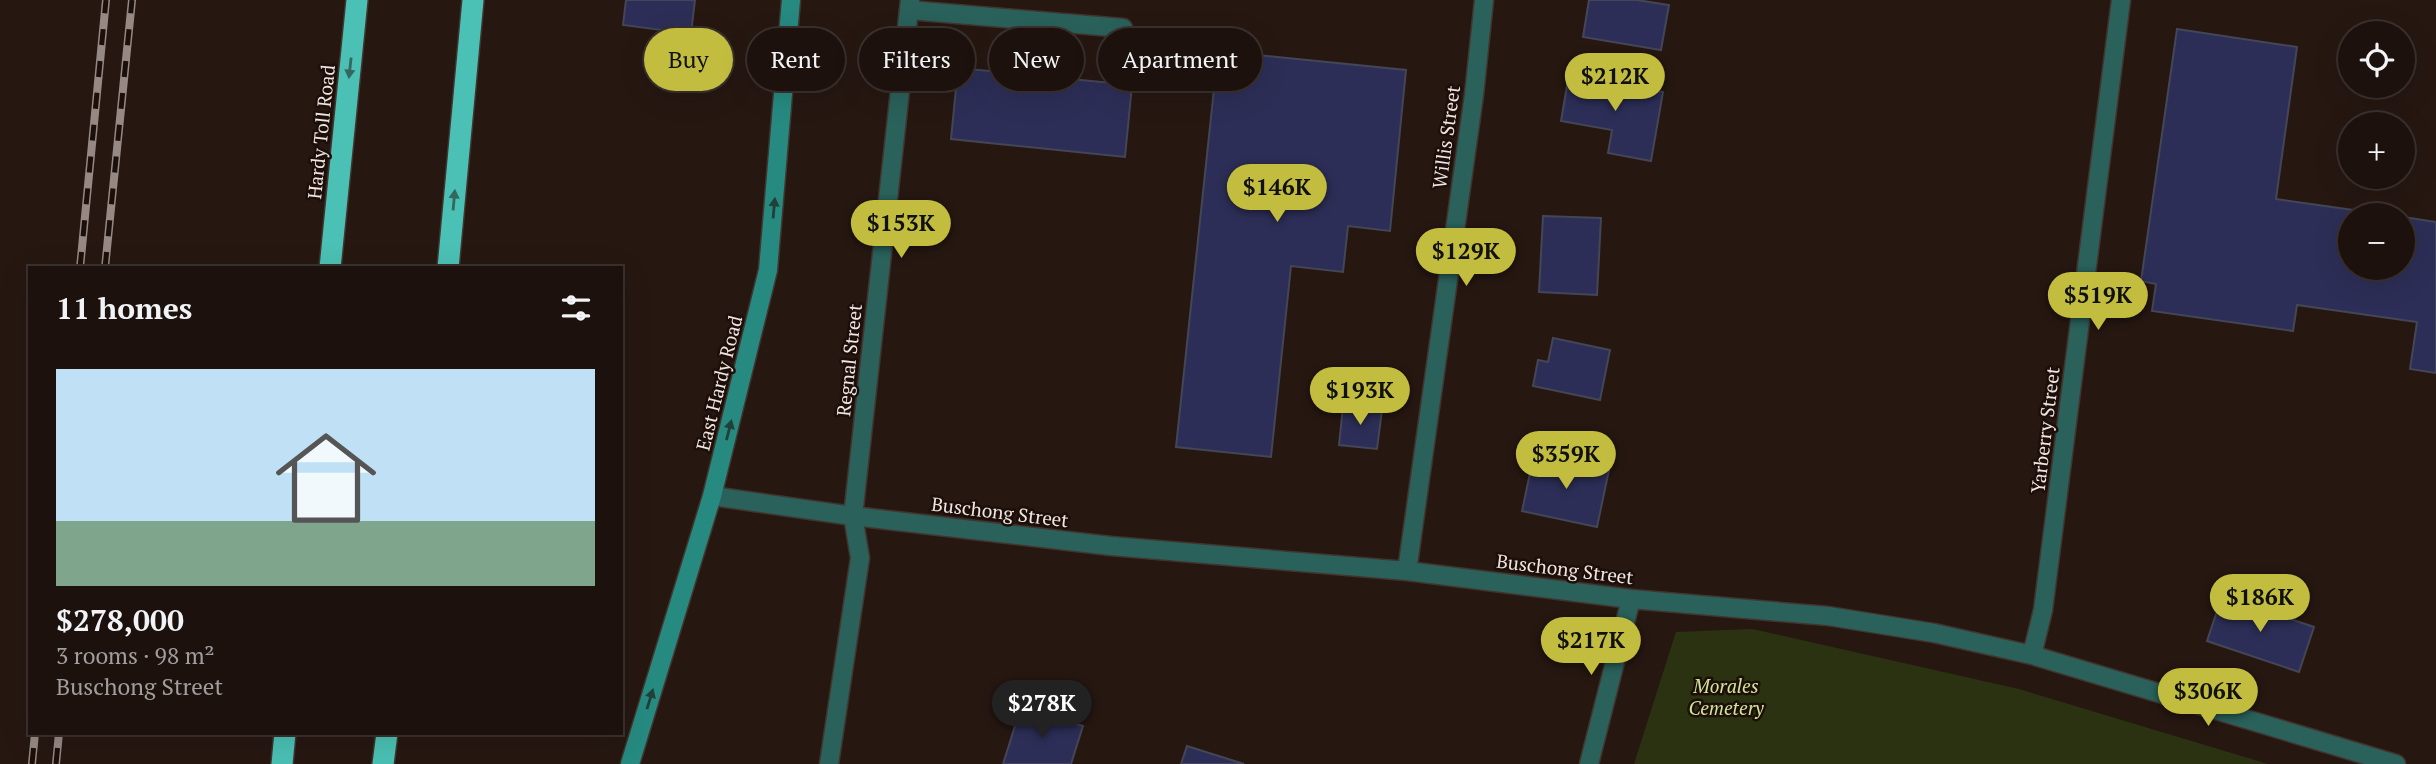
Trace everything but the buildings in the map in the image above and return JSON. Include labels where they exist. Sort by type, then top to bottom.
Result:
[{"type":"highway","name":"Hardy Toll Road","points":[[330,266],[357,0]]},
{"type":"highway","points":[[448,266],[473,0]]},
{"type":"highway","points":[[282,764],[285,735]]},
{"type":"highway","points":[[383,764],[387,735]]},
{"type":"main road","name":"East Hardy Road","points":[[630,764],[712,496],[768,270],[791,0]]},
{"type":"street","name":"Willis Street","points":[[1407,570],[1474,95],[1484,0]]},
{"type":"street","name":"Yarberry Street","points":[[2032,655],[2043,610],[2121,0]]},
{"type":"street","points":[[910,5],[1123,28]]},
{"type":"street","name":"Regnal Street","points":[[829,764],[860,558],[853,516],[910,5]]},
{"type":"street","name":"Buschong Street","points":[[712,496],[853,516],[1111,546],[1407,570],[1631,599],[1828,616],[1934,633],[2032,655],[2396,764]]},
{"type":"street","points":[[1589,764],[1631,599]]},
{"type":"green space","name":"Morales Cemetery","points":[[1752,629],[2019,689],[2268,764],[1634,764],[1676,632]]},
{"type":"railway","points":[[80,266],[106,0]]},
{"type":"railway","points":[[105,266],[132,0]]},
{"type":"railway","points":[[32,764],[35,735]]},
{"type":"railway","points":[[56,764],[59,735]]}]
